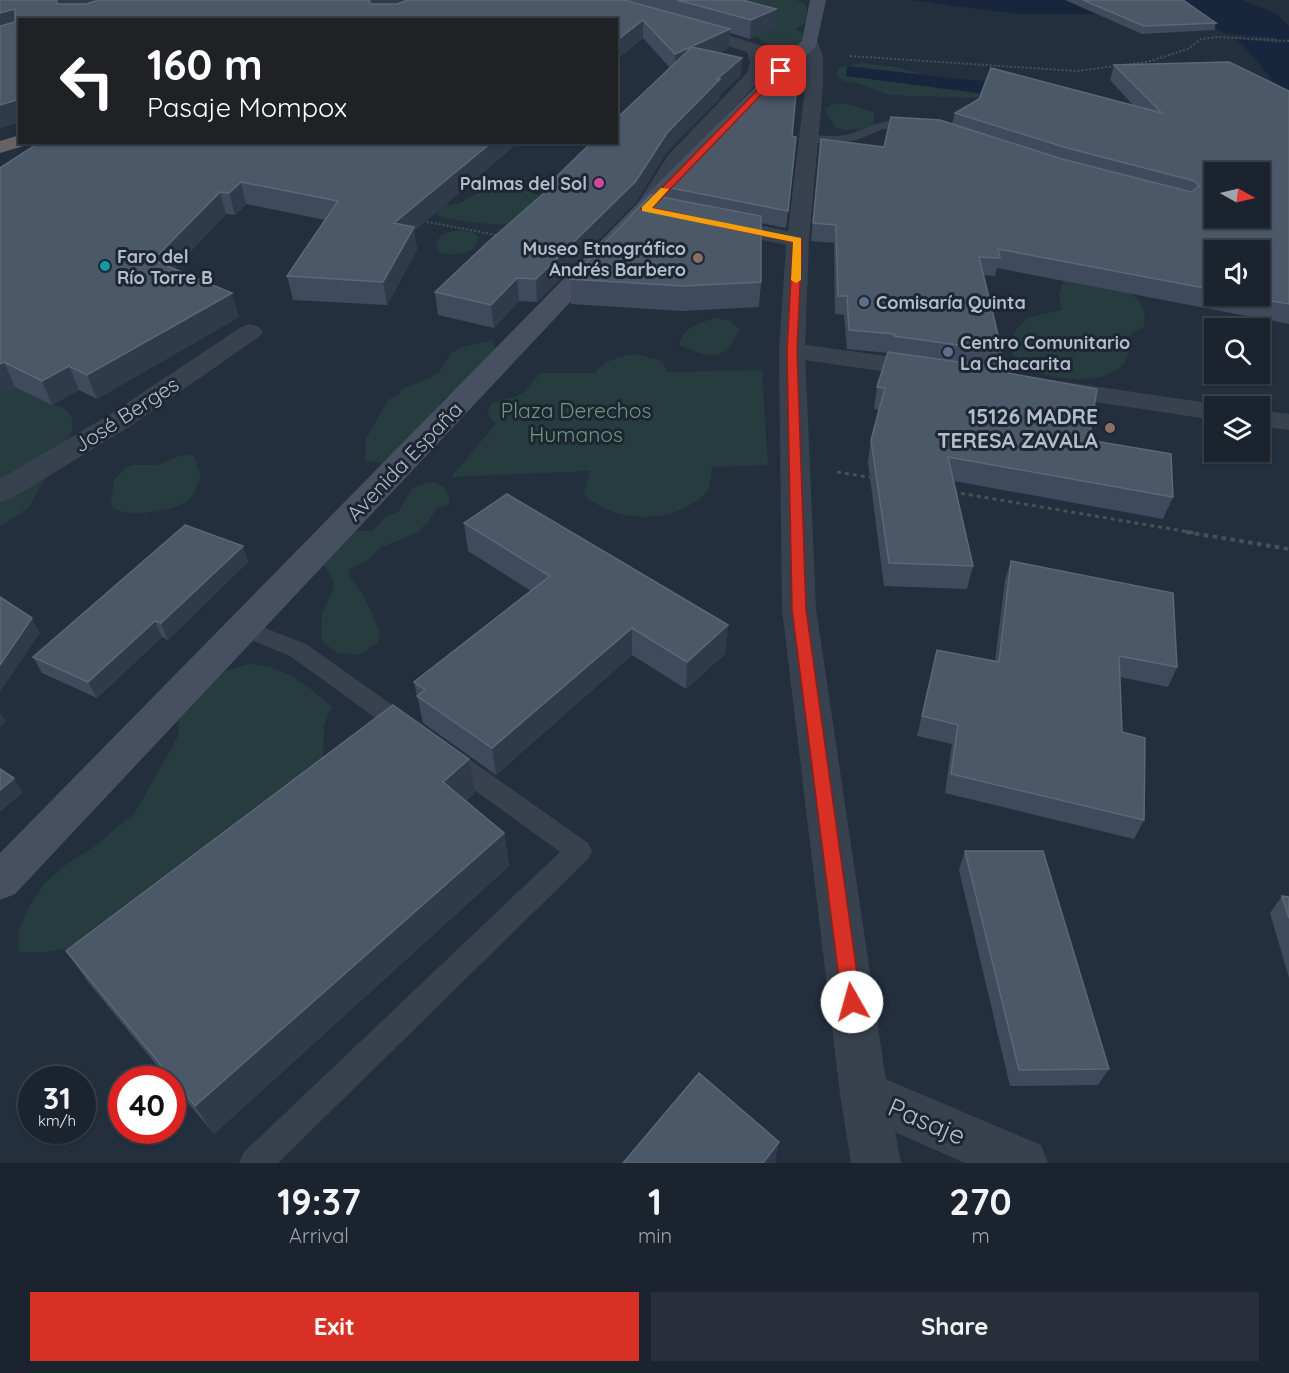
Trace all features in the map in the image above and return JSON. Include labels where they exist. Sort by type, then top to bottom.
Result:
[{"type":"highway","points":[[0,147],[18,142]]},
{"type":"main road","points":[[813,60],[818,2]]},
{"type":"main road","name":"Avenida España","points":[[0,882],[645,209],[813,60]]},
{"type":"street","points":[[675,25],[742,44],[754,50],[759,57],[760,64],[755,75],[675,159],[645,209],[798,240]]},
{"type":"street","points":[[813,60],[798,240],[792,351],[799,609],[864,1094],[876,1163]]},
{"type":"street","name":"José Berges","points":[[0,492],[119,422],[249,332]]},
{"type":"street","points":[[792,351],[953,374]]},
{"type":"street","points":[[1022,384],[1204,410]]},
{"type":"street","points":[[1270,419],[1289,422]]},
{"type":"street","name":"Pasaje","points":[[864,1094],[1023,1163]]},
{"type":"lane","points":[[808,140],[831,141],[848,138],[888,125],[928,128]]},
{"type":"lane","points":[[244,628],[298,650],[579,851],[255,1163]]},
{"type":"path","points":[[813,60],[1077,71],[1148,62],[1188,49],[1201,39],[1218,37],[1289,41]]},
{"type":"path","points":[[419,220],[507,237]]},
{"type":"path","points":[[795,465],[878,479]]},
{"type":"path","points":[[948,491],[1289,549]]},
{"type":"green space","points":[[674,0],[796,0],[806,5],[805,23],[796,29],[806,36],[800,47],[779,48]]},
{"type":"green space","points":[[862,63],[895,67],[982,91],[977,98],[890,95],[844,81],[836,75],[838,68]]},
{"type":"green space","points":[[799,66],[810,70],[805,92],[784,92],[778,88],[780,73]]},
{"type":"green space","points":[[835,104],[847,104],[874,112],[874,129],[845,130],[835,127],[824,109]]},
{"type":"green space","points":[[510,186],[539,195],[544,200],[625,208],[624,215],[617,220],[527,225],[460,221],[438,216],[436,210],[445,205],[458,204],[484,190]]},
{"type":"green space","points":[[461,230],[474,233],[479,237],[473,249],[455,254],[437,251],[440,237],[446,233]]},
{"type":"green space","points":[[1064,280],[1119,288],[1140,302],[1144,313],[1143,328],[1133,332],[1127,339],[1127,357],[1117,370],[1100,377],[1078,379],[1056,377],[1035,371],[1019,363],[1011,351],[1014,335],[1025,321],[1031,317],[1062,310],[1059,294]]},
{"type":"green space","points":[[716,318],[731,321],[739,330],[727,349],[715,355],[707,355],[679,345],[688,330]]},
{"type":"green space","points":[[492,340],[501,362],[442,400],[422,441],[399,460],[381,463],[365,460],[366,439],[388,400],[400,393],[402,389],[430,378],[440,371],[451,353],[463,347]]},
{"type":"green space","name":"Plaza Derechos Humanos","points":[[634,354],[663,361],[667,372],[762,370],[768,465],[712,467],[709,488],[703,496],[678,511],[650,517],[621,514],[608,510],[584,495],[590,471],[451,477],[496,424],[487,413],[492,403],[515,397],[524,392],[540,373],[595,373],[612,360]]},
{"type":"green space","points":[[0,368],[52,404],[65,409],[72,418],[72,431],[28,508],[0,527]]},
{"type":"green space","points":[[186,455],[194,456],[201,477],[191,498],[175,507],[153,512],[130,513],[113,508],[111,503],[114,480],[125,469],[132,465],[159,465]]},
{"type":"green space","points":[[429,482],[445,488],[449,505],[436,509],[429,521],[416,533],[380,548],[368,560],[350,569],[349,576],[364,596],[380,635],[377,643],[359,655],[338,653],[324,643],[321,636],[322,614],[334,587],[333,580],[322,563],[354,531],[373,531],[383,519],[399,511],[412,488]]},
{"type":"green space","points":[[248,664],[261,665],[284,672],[332,707],[324,725],[323,764],[74,947],[46,952],[19,952],[19,929],[30,905],[45,883],[135,813],[178,736],[179,718],[204,684],[225,671]]},
{"type":"water","points":[[909,0],[1242,0],[1275,13],[1289,26],[1289,38],[1224,34],[1212,25],[1203,23],[1090,14],[1018,14]]},
{"type":"water","points":[[1236,39],[1289,44],[1289,112],[1267,73]]},
{"type":"water","points":[[847,66],[958,79],[1020,83],[1008,97],[846,76]]},
{"type":"building","points":[[0,0],[57,0],[58,4],[86,4],[99,0],[370,0],[371,4],[397,4],[408,0],[624,0],[730,29],[675,54],[643,20],[618,39],[618,18],[18,18],[18,100],[0,105],[0,26],[15,22],[15,9],[0,13]]},
{"type":"building","points":[[677,0],[743,0],[776,9],[751,20]]},
{"type":"building","points":[[1083,0],[1183,0],[1216,23],[1144,26]]},
{"type":"building","points":[[692,47],[742,58],[717,79],[720,79],[667,133],[636,181],[536,279],[517,278],[491,305],[435,292],[559,180],[554,179],[590,144],[618,144],[618,117]]},
{"type":"building","points":[[1229,62],[1289,91],[1289,304],[1270,301],[1270,240],[1204,240],[1204,288],[998,249],[1000,258],[979,257],[1002,351],[894,336],[894,334],[849,330],[847,296],[838,296],[836,225],[813,223],[821,139],[884,147],[891,117],[940,120],[1062,159],[1191,192],[1199,186],[1195,181],[1067,148],[955,113],[979,99],[991,68],[1162,113],[1114,65]]},
{"type":"building","points":[[769,84],[797,84],[792,136],[796,137],[788,211],[666,187]]},
{"type":"building","points":[[37,144],[490,144],[394,223],[414,227],[383,282],[287,276],[338,201],[241,182],[229,193],[220,192],[153,260],[232,293],[87,375],[69,366],[42,381],[4,362],[0,364],[0,168]]},
{"type":"building","points":[[651,195],[761,216],[761,282],[683,286],[570,279]]},
{"type":"building","points":[[888,352],[1007,369],[1008,373],[1097,389],[1089,440],[1171,454],[1173,497],[948,457],[973,566],[889,563],[871,440],[885,388],[877,387]]},
{"type":"building","points":[[507,494],[728,625],[687,662],[632,628],[492,748],[417,696],[425,690],[414,682],[550,576],[464,523]]},
{"type":"building","points":[[185,525],[243,546],[161,623],[155,621],[88,682],[33,657]]},
{"type":"building","points":[[1011,561],[1173,593],[1177,667],[1119,656],[1122,732],[1145,738],[1144,820],[951,774],[958,725],[922,716],[937,650],[999,662]]},
{"type":"building","points":[[0,597],[32,618],[0,665]]},
{"type":"building","points":[[393,705],[469,759],[443,782],[504,833],[195,1106],[186,1095],[186,1066],[162,1066],[66,951]]},
{"type":"building","points":[[0,769],[14,778],[0,790]]},
{"type":"building","points":[[965,851],[1043,851],[1109,1069],[1019,1070]]},
{"type":"building","points":[[1282,896],[1289,897],[1289,918]]},
{"type":"building","points":[[699,1073],[779,1142],[763,1163],[623,1163]]},
{"type":"waterway","points":[[1264,28],[1289,44]]},
{"type":"slow traffic","points":[[664,189],[645,209],[798,240],[796,280]]},
{"type":"place","name":"Palmas del Sol","points":[[599,183]]},
{"type":"place","name":"Museo Etnográfico Andrés Barbero","points":[[698,258]]},
{"type":"place","name":"Faro del Río Torre B","points":[[105,266]]},
{"type":"place","name":"Comisaría Quinta","points":[[864,302]]},
{"type":"place","name":"Centro Comunitario La Chacarita","points":[[948,352]]},
{"type":"place","name":"15126 MADRE TERESA ZAVALA","points":[[1110,428]]},
{"type":"route","points":[[781,71],[645,209],[798,240],[792,351],[799,609],[852,1002]]}]
